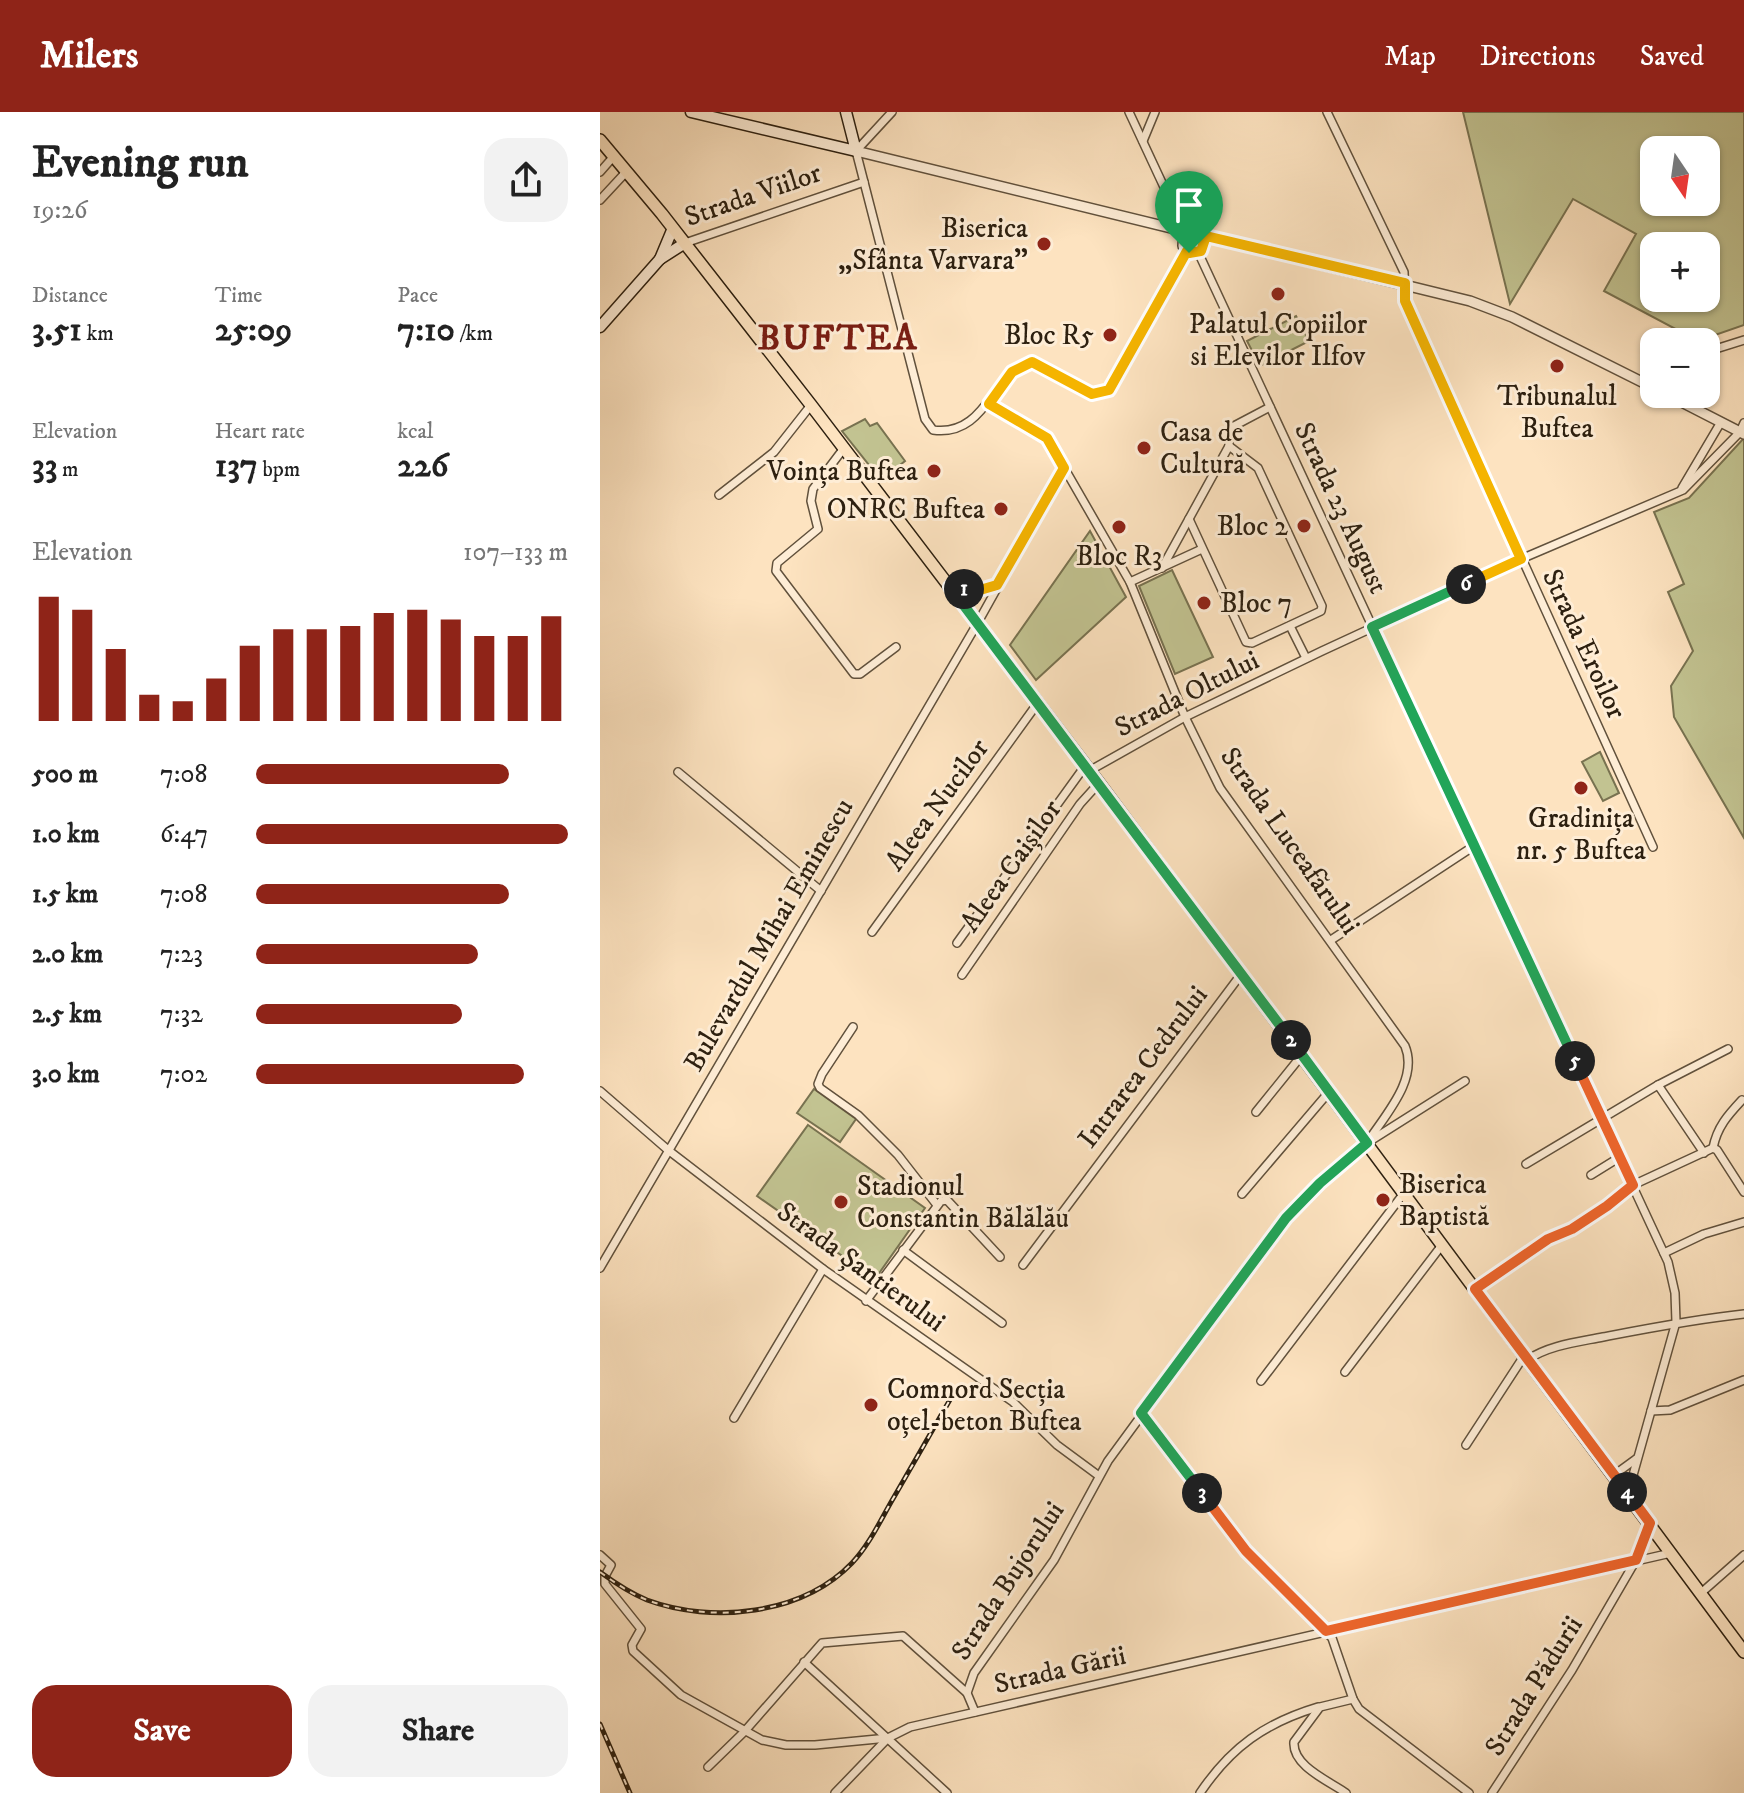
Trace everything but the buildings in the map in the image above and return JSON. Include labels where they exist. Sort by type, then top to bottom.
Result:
[{"type":"main road","points":[[691,112],[856,151],[846,112]]},
{"type":"main road","points":[[602,146],[627,171],[685,243],[1099,783],[1744,1652]]},
{"type":"main road","name":"Strada Viilor","points":[[660,259],[673,228]]},
{"type":"main road","name":"Strada Viilor","points":[[600,327],[660,259],[685,243]]},
{"type":"street","points":[[856,151],[892,112]]},
{"type":"street","points":[[1129,112],[1184,230],[1183,246],[1187,251],[1198,252],[1203,248],[1206,236]]},
{"type":"street","points":[[1143,141],[1155,112]]},
{"type":"street","name":"Strada Eroilor","points":[[1327,112],[1404,272],[1405,301],[1653,847]]},
{"type":"street","points":[[856,151],[927,424],[938,431],[973,420],[1012,372],[1028,362],[1036,362],[1079,388],[1097,395],[1109,390],[1187,251]]},
{"type":"street","points":[[856,151],[1405,283],[1493,308],[1640,381]]},
{"type":"street","points":[[600,172],[614,156]]},
{"type":"street","points":[[600,200],[627,171]]},
{"type":"street","name":"Strada Viilor","points":[[685,243],[864,182]]},
{"type":"street","name":"Strada 23 August","points":[[1198,252],[1633,1185],[1673,1278],[1676,1322],[1628,1493]]},
{"type":"street","points":[[1720,348],[1744,340]]},
{"type":"street","name":"Strada Luceafărului","points":[[989,404],[1047,438],[1130,582],[1185,717],[1220,788],[1398,1035],[1409,1059],[1405,1082],[1367,1143]]},
{"type":"street","points":[[719,495],[774,452],[811,405]]},
{"type":"street","points":[[1162,568],[1229,446],[1232,427],[1270,407]]},
{"type":"street","points":[[1697,408],[1743,430]]},
{"type":"street","points":[[1678,493],[1721,422]]},
{"type":"street","name":"Strada Oltului","points":[[1087,768],[1372,627],[1521,559],[1678,493],[1743,430]]},
{"type":"street","name":"Strada Oltului","points":[[1202,549],[1246,642],[1252,643],[1319,612],[1322,606],[1258,468],[1229,446]]},
{"type":"street","points":[[844,448],[813,489],[811,501],[818,529],[777,563],[776,571],[854,674],[860,674],[896,647]]},
{"type":"street","name":"Bulevardul Mihai Eminescu","points":[[600,1268],[977,624],[1064,468]]},
{"type":"street","points":[[1130,582],[1202,549],[1189,519]]},
{"type":"street","points":[[950,587],[980,590],[997,585]]},
{"type":"street","points":[[1290,626],[1306,658]]},
{"type":"street","name":"Aleea Nucilor","points":[[872,932],[1037,704]]},
{"type":"street","points":[[957,943],[1087,768]]},
{"type":"street","points":[[678,772],[821,891]]},
{"type":"street","name":"Aleea Caișilor","points":[[962,975],[1080,804],[1099,783]]},
{"type":"street","points":[[1331,940],[1474,846]]},
{"type":"street","name":"Intrarea Cedrului","points":[[1023,1265],[1242,973]]},
{"type":"street","points":[[853,1027],[822,1074],[820,1088],[858,1115],[888,1145],[937,1205]]},
{"type":"street","points":[[1526,1164],[1658,1085],[1728,1049]]},
{"type":"street","points":[[1256,1112],[1302,1055]]},
{"type":"street","points":[[1367,1143],[1465,1081]]},
{"type":"street","points":[[1658,1085],[1704,1153]]},
{"type":"street","name":"Strada Șantierului","points":[[600,1091],[668,1150],[866,1301],[1005,1397],[1057,1445],[1099,1476]]},
{"type":"street","points":[[1242,1194],[1329,1091]]},
{"type":"street","points":[[1475,1289],[1548,1239],[1572,1229],[1607,1206],[1633,1185],[1713,1148],[1716,1134],[1726,1117],[1742,1100]]},
{"type":"street","name":"Strada Bujorului","points":[[975,1712],[967,1693],[974,1673],[1054,1560],[1099,1476],[1141,1413],[1286,1218],[1320,1183],[1367,1143]]},
{"type":"street","points":[[1713,1148],[1744,1192]]},
{"type":"street","points":[[1591,1175],[1620,1157]]},
{"type":"street","points":[[1261,1381],[1404,1193]]},
{"type":"street","points":[[866,1301],[937,1205],[947,1200],[1000,1257]]},
{"type":"street","points":[[1664,1253],[1704,1234],[1744,1222]]},
{"type":"street","points":[[1345,1372],[1442,1245]]},
{"type":"street","points":[[903,1250],[1002,1323]]},
{"type":"street","points":[[734,1418],[823,1269]]},
{"type":"street","points":[[1466,1445],[1525,1358],[1573,1343],[1676,1322],[1744,1314]]},
{"type":"street","points":[[1651,1411],[1670,1410],[1744,1380]]},
{"type":"street","points":[[1141,1413],[1246,1551],[1332,1638],[1353,1699],[1370,1720],[1469,1793]]},
{"type":"street","points":[[1614,1475],[1636,1459]]},
{"type":"street","name":"Strada Pădurii","points":[[1492,1793],[1572,1670],[1636,1560],[1650,1523]]},
{"type":"street","name":"Strada Gării","points":[[600,1555],[611,1565],[605,1576],[606,1587],[641,1629],[632,1645],[634,1653],[681,1695],[762,1740],[786,1745],[815,1745],[888,1738],[910,1727],[1671,1553]]},
{"type":"street","points":[[1701,1593],[1744,1555]]},
{"type":"street","points":[[708,1767],[744,1732],[822,1643],[868,1641],[899,1635],[967,1693]]},
{"type":"street","points":[[804,1662],[947,1793]]},
{"type":"street","points":[[1200,1793],[1231,1754],[1260,1731],[1288,1717],[1353,1699]]},
{"type":"street","points":[[1320,1707],[1294,1742],[1294,1752],[1301,1762],[1346,1793]]},
{"type":"street","points":[[835,1793],[888,1738]]},
{"type":"green space","points":[[1463,112],[1744,112],[1744,325],[1720,333],[1720,328],[1674,328],[1643,312],[1720,312],[1720,232],[1640,232],[1640,310],[1604,291],[1636,234],[1573,199],[1510,304]]},
{"type":"green space","points":[[1296,316],[1309,341],[1260,366],[1247,341]]},
{"type":"green space","points":[[865,419],[870,426],[877,423],[905,461],[881,480],[842,431]]},
{"type":"green space","points":[[1744,438],[1744,838],[1674,717],[1671,686],[1693,651],[1668,592],[1684,584],[1654,512],[1689,498]]},
{"type":"green space","points":[[1090,531],[1126,597],[1036,680],[1010,645]]},
{"type":"green space","points":[[1172,570],[1213,657],[1175,674],[1139,586]]},
{"type":"green space","points":[[1600,752],[1619,793],[1603,801],[1582,762]]},
{"type":"green space","points":[[814,1089],[856,1119],[840,1142],[797,1113]]},
{"type":"green space","name":"Stadionul Constantin Bălălău","points":[[808,1125],[925,1208],[875,1279],[757,1196]]},
{"type":"railway","points":[[600,1572],[647,1600],[699,1612],[755,1610],[808,1594],[832,1581],[864,1548],[955,1391]]},
{"type":"railway","points":[[600,1724],[630,1793]]},
{"type":"place","name":"Biserica „Sfânta Varvara\"","points":[[1044,244]]},
{"type":"place","name":"Palatul Copiilor si Elevilor Ilfov","points":[[1278,294]]},
{"type":"place","name":"Bloc R5","points":[[1110,335]]},
{"type":"place","name":"Tribunalul Buftea","points":[[1557,366]]},
{"type":"place","name":"Casa de Cultură","points":[[1144,448]]},
{"type":"place","name":"Voința Buftea","points":[[934,471]]},
{"type":"place","name":"ONRC Buftea","points":[[1001,509]]},
{"type":"place","name":"Bloc 2","points":[[1304,526]]},
{"type":"place","name":"Bloc R3","points":[[1119,527]]},
{"type":"place","name":"Bloc 7","points":[[1204,603]]},
{"type":"place","name":"Gradinița nr. 5 Buftea","points":[[1581,788]]},
{"type":"place","name":"Biserica Baptistă","points":[[1383,1200]]},
{"type":"place","name":"Stadionul Constantin Bălălău","points":[[841,1202]]},
{"type":"place","name":"Comnord Secția oțel-beton Buftea","points":[[871,1405]]},
{"type":"district","name":"BUFTEA","points":[[838,338]]},
{"type":"route","points":[[1206,236],[1405,283],[1405,301],[1521,559],[1372,627],[1633,1185],[1607,1206],[1572,1229],[1548,1239],[1475,1289],[1650,1523],[1636,1560],[1326,1631],[1246,1551],[1141,1413],[1286,1218],[1320,1183],[1367,1143],[950,587],[980,590],[997,585],[1064,468],[1047,438],[989,404],[1012,372],[1028,362],[1036,362],[1092,394],[1109,390],[1187,251],[1189,253],[1201,251],[1206,236]]}]
